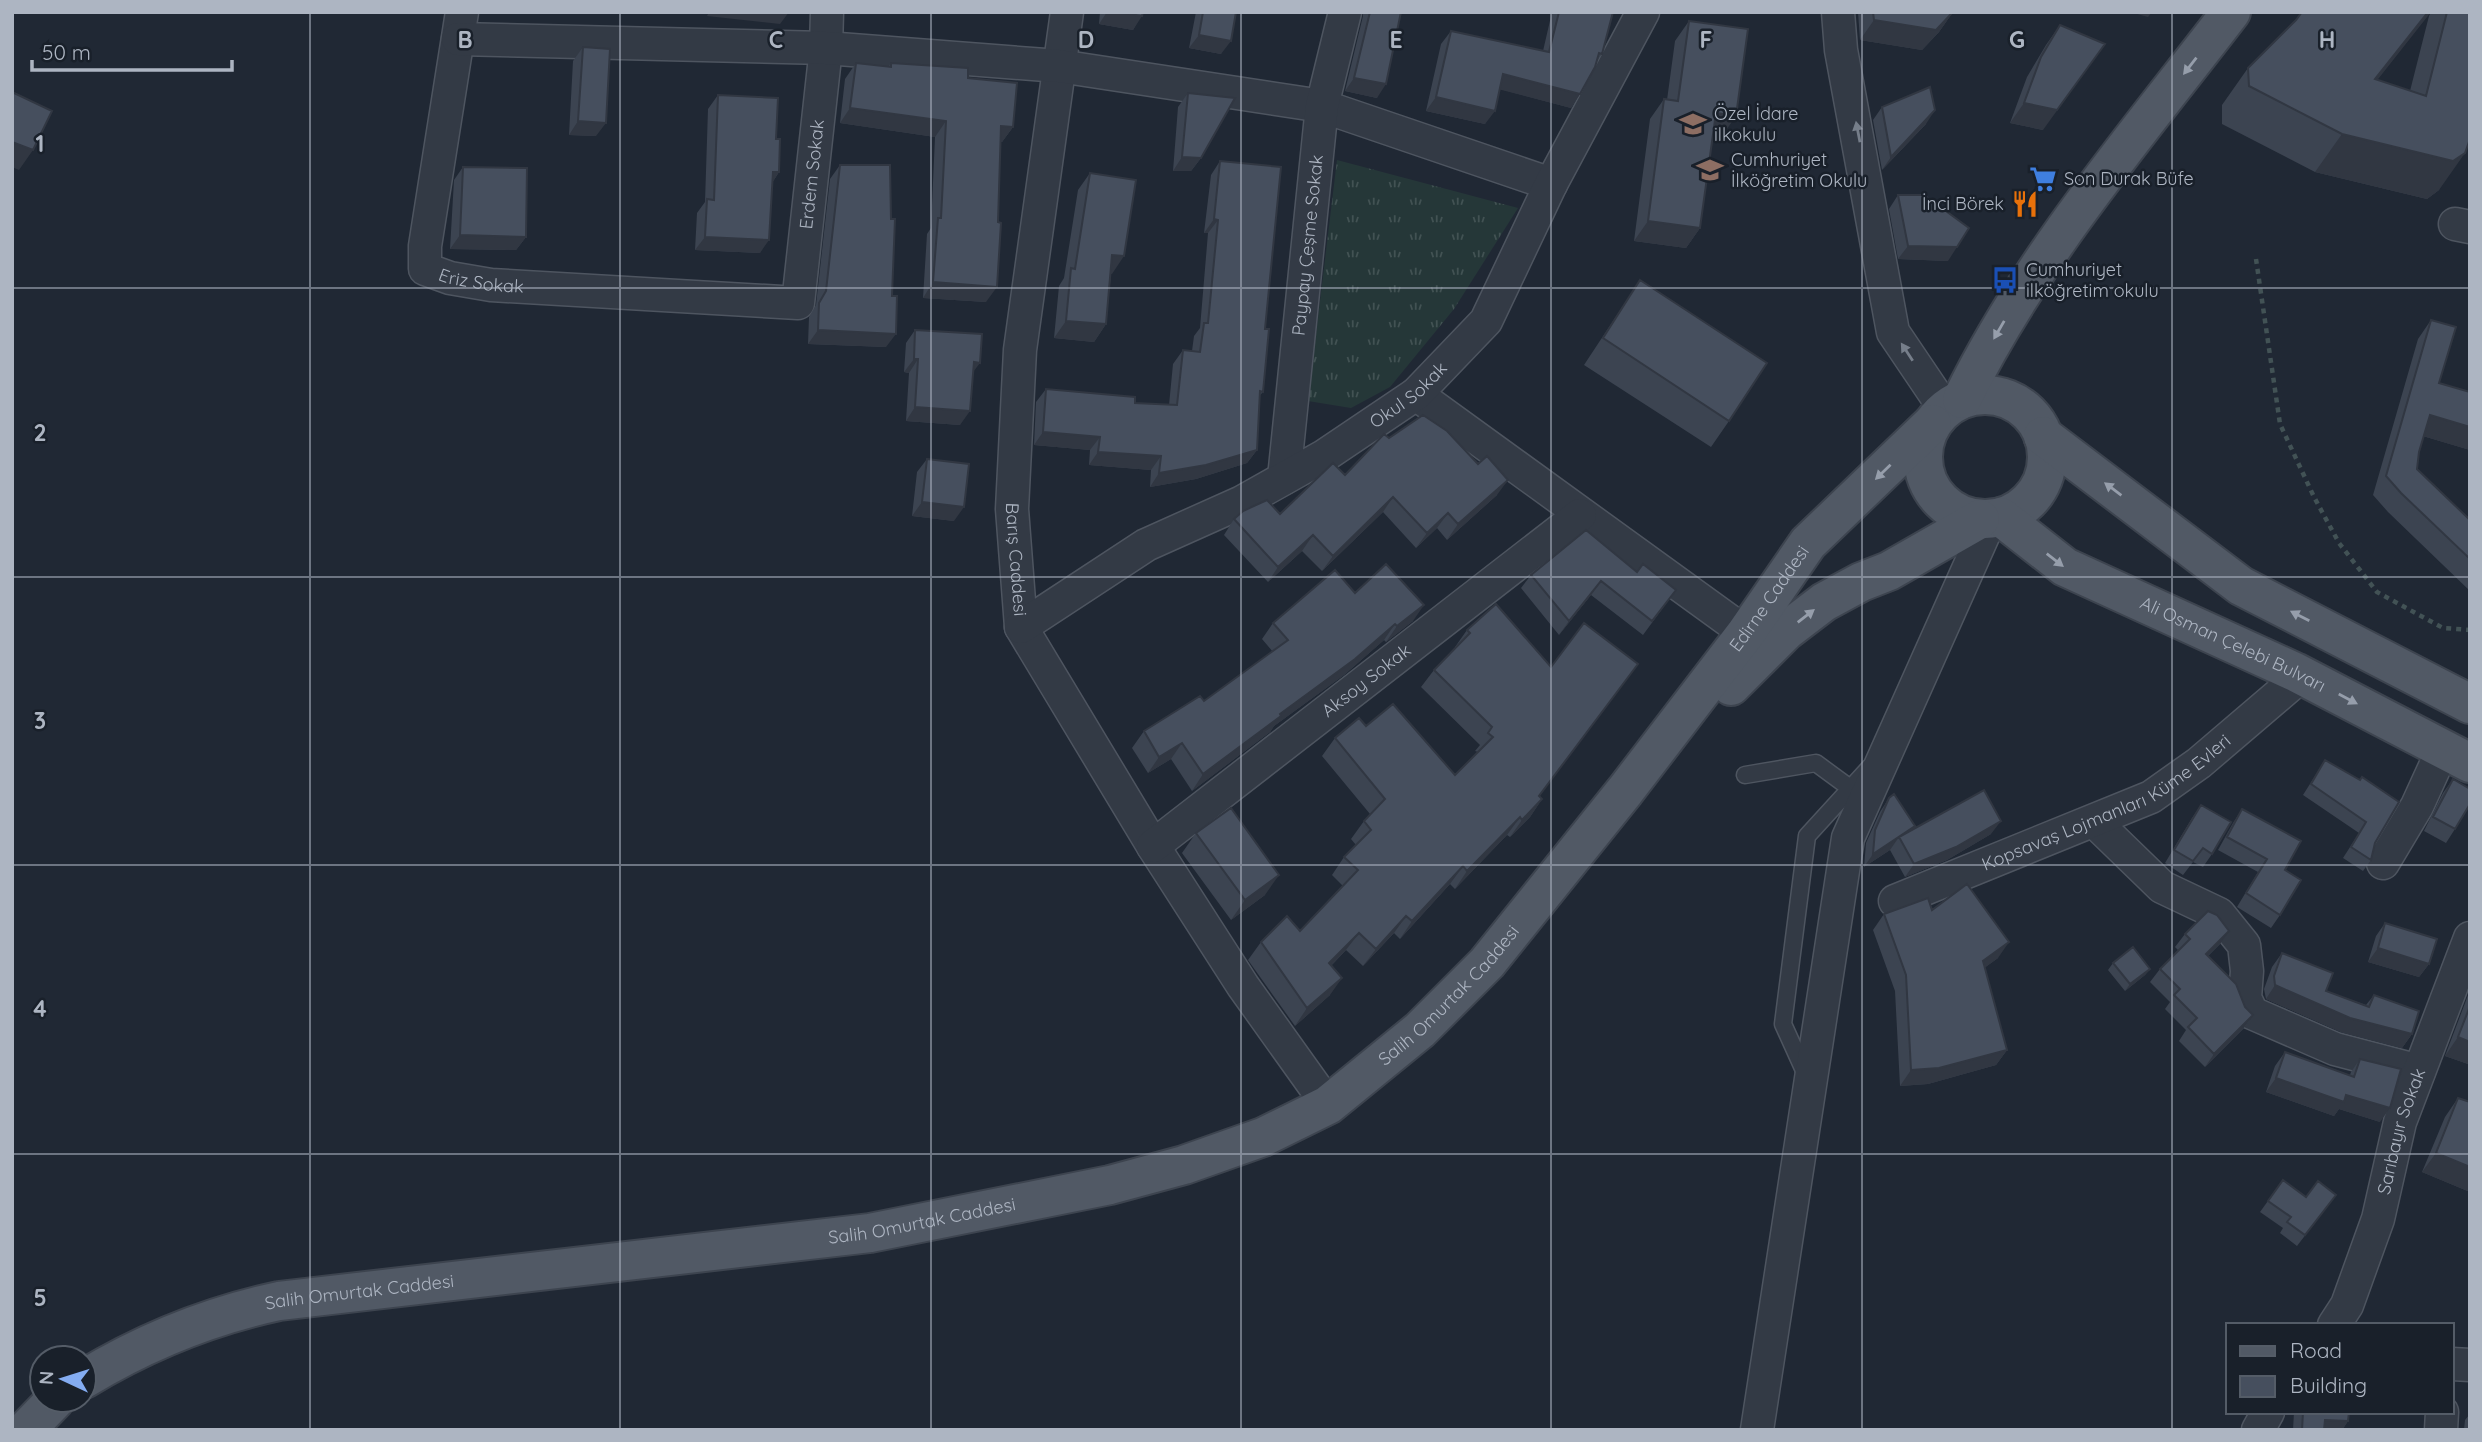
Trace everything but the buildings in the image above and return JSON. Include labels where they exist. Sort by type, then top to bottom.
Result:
[{"type":"main road","points":[[1991,518],[1960,514],[1942,503],[1930,486],[1923,465],[1924,444],[2077,213],[2231,12]]},
{"type":"main road","points":[[1625,791],[1786,631],[1815,609],[1861,582],[1889,571],[1991,518],[2021,508],[2035,493],[2044,475],[2047,456],[2043,436],[2034,419],[2019,405],[2001,397],[1981,395],[1946,411]]},
{"type":"main road","name":"Edirne Caddesi","points":[[1625,791],[1746,633],[1808,543],[1946,411]]},
{"type":"main road","points":[[2043,436],[2241,586],[2470,704]]},
{"type":"main road","name":"Ali Osman Çelebi Bulvarı","points":[[1991,518],[2065,567],[2302,675],[2456,756]]},
{"type":"main road","name":"Salih Omurtak Caddesi","points":[[98,1370],[135,1350],[194,1324],[234,1311],[313,1297],[870,1233],[1110,1185],[1184,1165],[1263,1138],[1328,1105],[1420,1030],[1487,963],[1625,791]]},
{"type":"main road","points":[[26,1430],[41,1414]]},
{"type":"street","name":"Erdem Sokak","points":[[798,303],[826,48],[827,12]]},
{"type":"street","name":"Barış Caddesi","points":[[1067,12],[1020,350],[1012,509],[1021,627],[1153,846],[1243,986],[1328,1105]]},
{"type":"street","name":"Paypay Çeşme Sokak","points":[[1284,478],[1322,106],[1345,12]]},
{"type":"street","name":"Okul Sokak","points":[[1021,627],[1146,545],[1241,502],[1324,456],[1416,394],[1486,321],[1551,184],[1643,12]]},
{"type":"street","points":[[1838,12],[1841,50],[1893,332],[1946,411]]},
{"type":"street","points":[[460,26],[826,48],[1059,66],[1322,106],[1551,184]]},
{"type":"street","name":"Eriz Sokak","points":[[460,26],[425,246],[425,269],[450,278],[491,285],[798,303]]},
{"type":"street","points":[[1416,394],[1746,633]]},
{"type":"street","name":"Aksoy Sokak","points":[[1153,846],[1580,515]]},
{"type":"street","points":[[1757,1430],[1848,838],[1991,518]]},
{"type":"street","name":"Kopsavaş Lojmanları Küme Evleri","points":[[1895,901],[2151,797],[2199,763],[2302,675]]},
{"type":"street","points":[[2382,863],[2417,806],[2456,756]]},
{"type":"street","points":[[2095,822],[2162,887],[2219,914],[2244,945],[2247,971],[2245,998],[2252,1013],[2335,1049],[2419,1071]]},
{"type":"street","name":"Sarıbayır Sokak","points":[[2348,1318],[2378,1219],[2400,1122],[2470,938]]},
{"type":"street","points":[[2258,1430],[2267,1414]]},
{"type":"lane","points":[[1810,1083],[1783,1024],[1807,836],[1890,744]]},
{"type":"lane","points":[[1745,775],[1816,763],[1850,788]]},
{"type":"path","points":[[2256,259],[2280,424],[2339,543],[2377,592],[2443,628],[2470,630]]},
{"type":"green space","points":[[1337,160],[1518,208],[1454,309],[1390,387],[1351,408],[1308,401]]},
{"type":"place","name":"Özel İdare ilkokulu","points":[[1693,124]]},
{"type":"place","name":"Cumhuriyet İlköğretim Okulu","points":[[1710,170]]},
{"type":"place","name":"Son Durak Büfe","points":[[2043,179]]},
{"type":"place","name":"İnci Börek","points":[[2025,204]]},
{"type":"place","name":"Cumhuriyet ilköğretim okulu","points":[[2005,280]]}]
